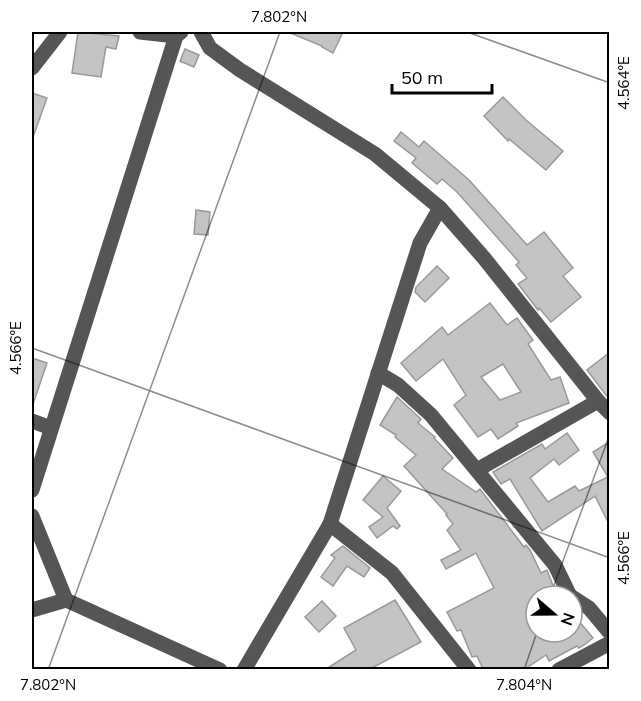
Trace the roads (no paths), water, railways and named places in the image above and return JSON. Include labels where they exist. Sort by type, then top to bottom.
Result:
[{"type":"street","points":[[32,68],[60,32]]},
{"type":"street","points":[[32,490],[179,34],[140,32]]},
{"type":"street","points":[[201,32],[210,48],[240,70],[375,154],[440,208],[484,258],[609,414]]},
{"type":"street","points":[[244,669],[330,524],[420,243],[428,225],[440,208]]},
{"type":"street","points":[[378,373],[398,385],[431,415],[555,565],[564,584]]},
{"type":"street","points":[[477,470],[598,401]]},
{"type":"street","points":[[32,421],[51,428]]},
{"type":"street","points":[[32,516],[66,600]]},
{"type":"street","points":[[330,524],[392,573],[469,669]]},
{"type":"street","points":[[32,610],[66,600],[220,669]]},
{"type":"street","points":[[584,605],[600,618],[609,633]]},
{"type":"street","points":[[559,669],[609,643]]}]
